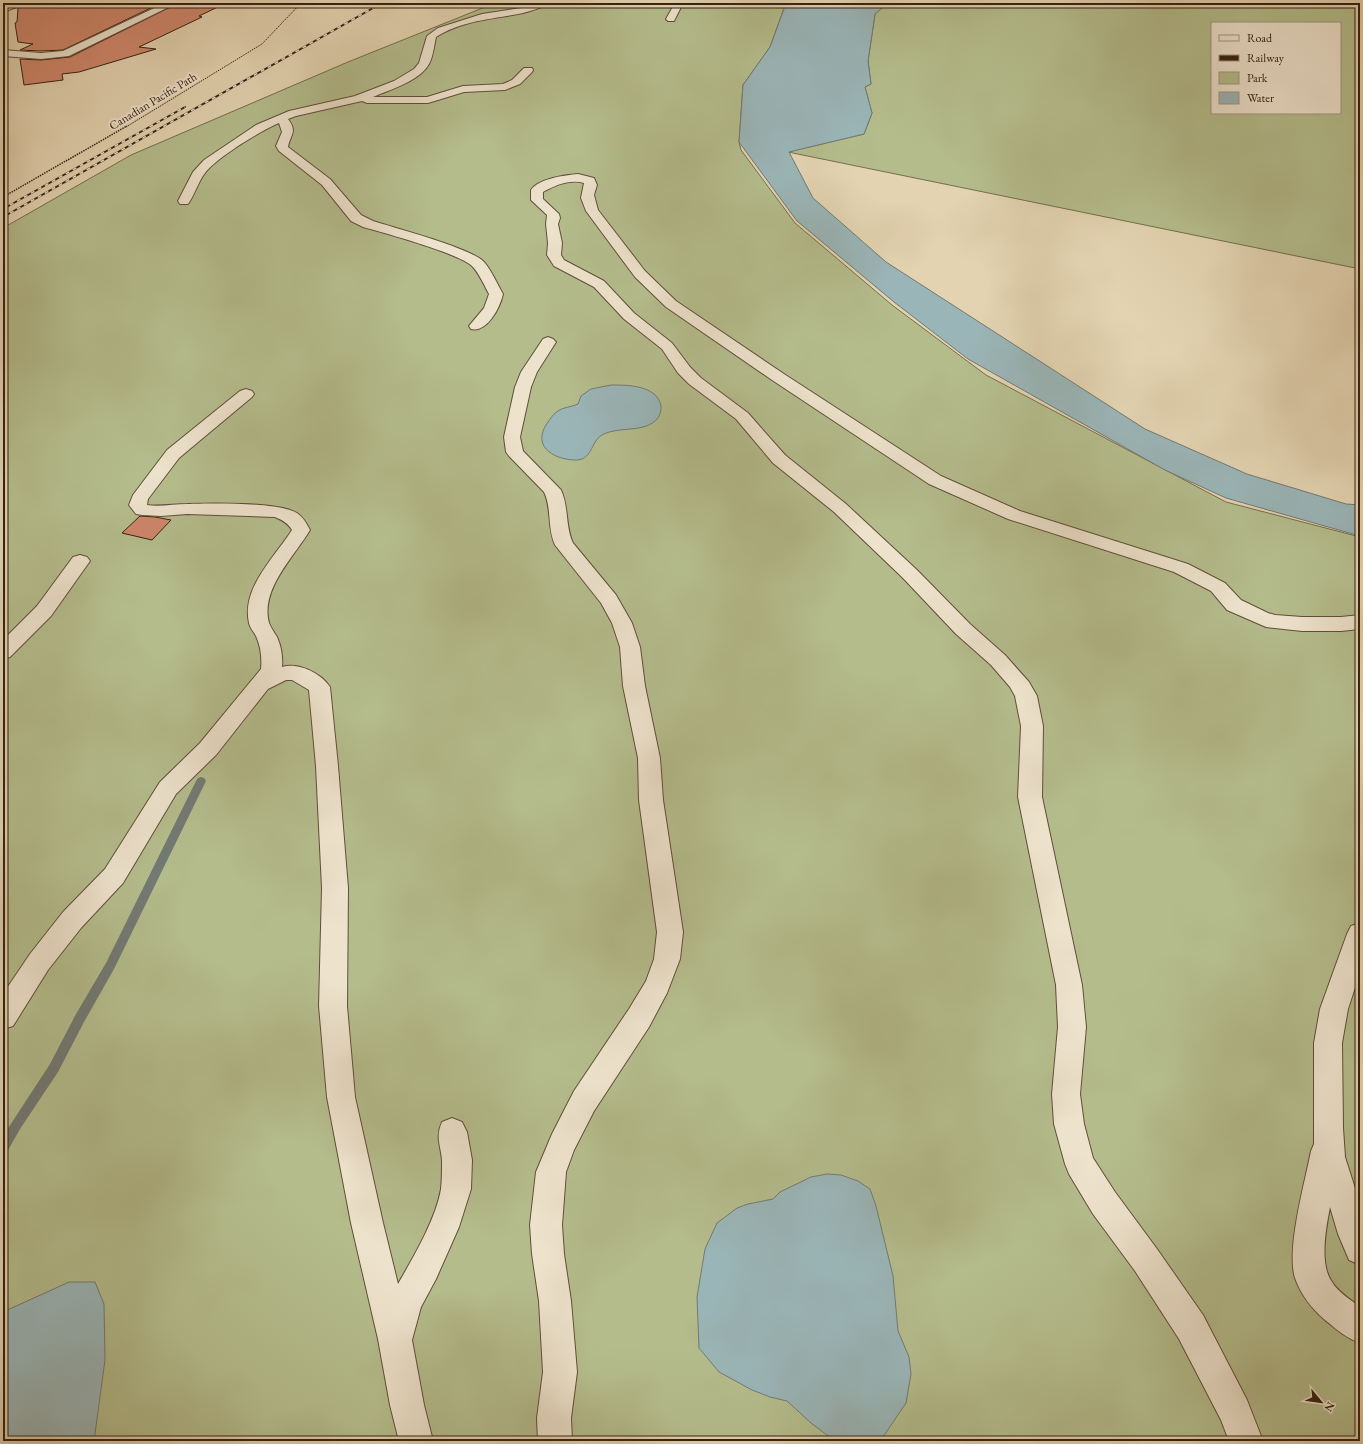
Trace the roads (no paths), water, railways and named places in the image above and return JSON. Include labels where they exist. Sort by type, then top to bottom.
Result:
[{"type":"street","points":[[3,9],[19,3]]},
{"type":"street","points":[[3,53],[42,56],[65,54],[172,3]]},
{"type":"street","points":[[184,200],[199,172],[208,163],[260,127],[281,118],[309,109],[339,103],[374,93],[398,83],[418,71],[424,64],[432,36],[441,30],[485,16],[523,10],[544,3]]},
{"type":"street","points":[[671,19],[677,6],[681,3]]},
{"type":"street","points":[[339,103],[366,100],[428,100],[463,89],[511,85],[528,70]]},
{"type":"street","points":[[281,118],[288,127],[288,136],[282,146],[283,149],[326,182],[356,218],[385,230],[447,249],[472,259],[479,265],[496,294],[495,304],[488,314],[476,326]]},
{"type":"street","points":[[1246,1441],[1235,1412],[1191,1327],[1146,1260],[1104,1203],[1080,1164],[1069,1124],[1066,1094],[1072,1027],[1069,985],[1030,796],[1032,726],[1026,696],[1018,682],[998,660],[963,629],[910,574],[840,508],[796,474],[780,459],[742,416],[695,382],[684,370],[667,346],[629,316],[599,284],[559,263],[554,255],[555,243],[552,224],[554,218],[553,214],[537,200],[537,190],[544,185],[564,180],[583,179],[590,182],[591,185],[587,193],[588,202],[592,211],[640,274],[671,304],[778,377],[935,480],[1014,515],[1181,568],[1218,587],[1234,605],[1261,618],[1273,622],[1302,624],[1341,624],[1360,622]]},
{"type":"street","points":[[548,342],[533,364],[524,388],[512,437],[513,447],[522,459],[552,490],[556,498],[560,536],[564,545],[609,600],[622,623],[630,647],[634,686],[649,758],[652,800],[670,932],[667,959],[658,985],[639,1018],[584,1102],[562,1144],[551,1172],[546,1224],[548,1254],[555,1301],[560,1372],[554,1418],[554,1441]]},
{"type":"street","points":[[3,1017],[40,962],[72,920],[114,876],[168,788],[208,749],[263,683],[271,671],[273,657],[269,642],[258,622],[257,607],[264,588],[272,573],[295,542],[301,530],[298,523],[290,516],[276,512],[187,509],[161,511],[142,510],[138,505],[139,499],[174,454],[246,394]]},
{"type":"street","points":[[3,652],[44,611],[80,561]]},
{"type":"street","points":[[263,683],[279,673],[292,672],[305,676],[318,687],[327,766],[335,888],[333,1006],[341,1097],[367,1223],[395,1339],[407,1404],[416,1441]]},
{"type":"street","points":[[1360,934],[1334,1009],[1328,1043],[1328,1128],[1330,1157],[1360,1249]]},
{"type":"street","points":[[1328,1128],[1324,1164],[1313,1216],[1308,1261],[1311,1277],[1321,1295],[1360,1327]]},
{"type":"street","points":[[395,1339],[406,1301],[425,1268],[448,1216],[456,1189],[457,1160],[452,1132]]},
{"type":"water","points":[[786,3],[882,3],[883,7],[875,14],[868,61],[871,84],[865,87],[872,113],[864,134],[789,152],[813,198],[886,262],[1145,429],[1247,474],[1346,504],[1360,505],[1360,536],[1226,498],[1165,470],[968,359],[894,302],[797,221],[739,142],[743,85],[770,47]]},
{"type":"water","points":[[611,385],[636,386],[653,393],[657,397],[661,407],[660,414],[656,421],[650,425],[634,429],[617,430],[602,435],[595,442],[585,458],[580,460],[558,457],[546,449],[542,438],[543,430],[555,413],[578,404],[581,396],[591,389]]},
{"type":"water","points":[[827,1174],[841,1175],[858,1181],[870,1189],[876,1206],[893,1276],[898,1331],[909,1357],[911,1374],[906,1403],[883,1437],[877,1441],[839,1441],[827,1435],[811,1423],[787,1401],[770,1397],[752,1390],[719,1372],[699,1348],[697,1297],[705,1249],[717,1223],[737,1208],[748,1204],[773,1199],[780,1192],[811,1177]]},
{"type":"water","points":[[69,1282],[95,1282],[104,1304],[105,1360],[94,1441],[3,1441],[3,1312]]},
{"type":"waterway","points":[[3,1148],[16,1125],[54,1068],[80,1018],[110,966],[201,781]]},
{"type":"railway","points":[[3,217],[382,3]]},
{"type":"railway","points":[[3,209],[185,107]]}]
